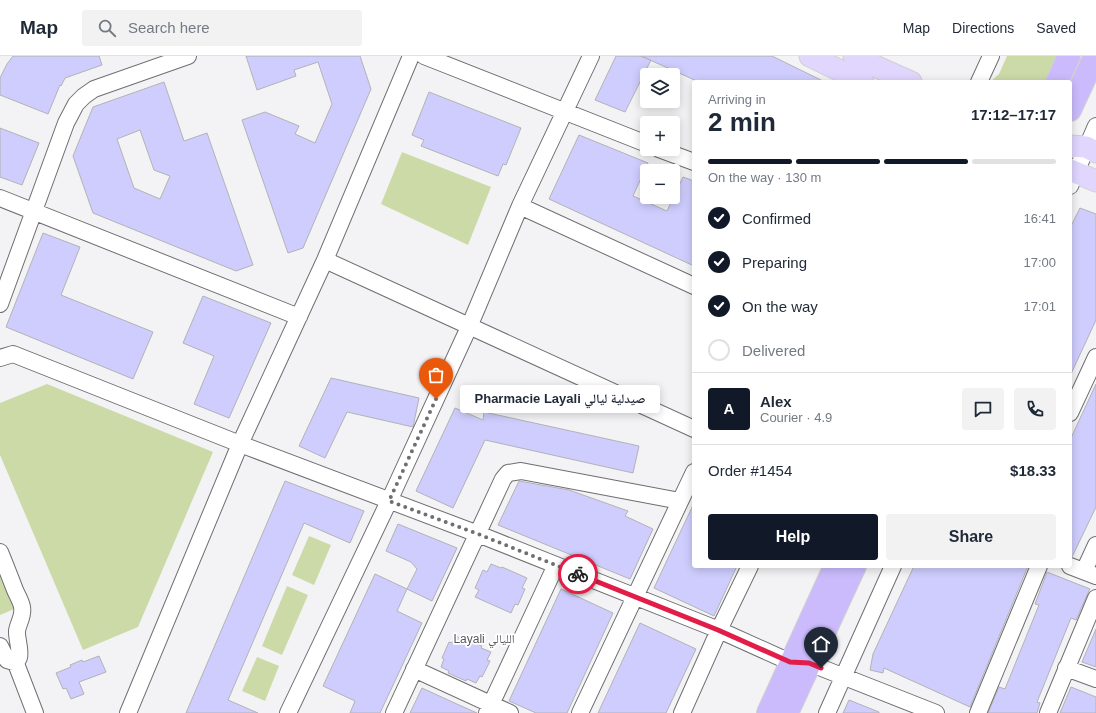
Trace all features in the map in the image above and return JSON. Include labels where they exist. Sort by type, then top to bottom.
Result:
[{"type":"highway","points":[[1058,80],[1069,56]]},
{"type":"highway","points":[[1072,106],[1095,56]]},
{"type":"highway","points":[[787,713],[800,662],[834,568]]},
{"type":"highway","points":[[768,713],[800,662],[854,568]]},
{"type":"main road","points":[[810,56],[874,68],[906,80]]},
{"type":"main road","points":[[854,56],[874,68]]},
{"type":"main road","points":[[1072,176],[1096,180]]},
{"type":"street","points":[[0,304],[66,123],[76,104],[84,96],[106,84],[188,56]]},
{"type":"street","points":[[128,713],[240,444],[325,260],[411,56]]},
{"type":"street","points":[[424,56],[640,141]]},
{"type":"street","points":[[288,713],[389,501],[469,327],[520,206],[591,56]]},
{"type":"street","points":[[980,80],[991,56]]},
{"type":"street","points":[[1072,176],[1084,148],[1096,126]]},
{"type":"street","points":[[678,156],[692,161]]},
{"type":"street","points":[[0,198],[298,317]]},
{"type":"street","points":[[520,206],[692,285]]},
{"type":"street","points":[[325,260],[692,428]]},
{"type":"street","points":[[0,358],[13,354],[240,444],[478,534],[635,598],[936,713]]},
{"type":"street","points":[[1072,409],[1096,357]]},
{"type":"street","points":[[394,713],[503,479],[508,472],[521,471],[680,501]]},
{"type":"street","points":[[580,713],[692,476]]},
{"type":"street","points":[[1083,571],[1096,545]]},
{"type":"street","points":[[0,552],[22,606],[16,636],[20,654],[19,658],[15,661],[7,660],[0,646]]},
{"type":"street","points":[[490,709],[556,565]]},
{"type":"street","points":[[682,713],[718,630],[749,568]]},
{"type":"street","points":[[827,713],[892,568]]},
{"type":"street","points":[[978,713],[1038,568]]},
{"type":"street","points":[[1048,713],[1096,598]]},
{"type":"street","points":[[15,661],[35,713]]},
{"type":"street","points":[[1066,668],[1096,679]]},
{"type":"street","points":[[414,669],[490,709],[510,713]]},
{"type":"green space","points":[[1007,56],[1062,56],[1051,80],[992,80],[999,74]]},
{"type":"green space","points":[[402,152],[491,187],[468,245],[381,204]]},
{"type":"green space","points":[[47,384],[213,452],[138,627],[83,650],[0,455],[0,403]]},
{"type":"green space","points":[[309,536],[331,545],[314,585],[292,575]]},
{"type":"green space","points":[[0,558],[19,607],[0,615]]},
{"type":"green space","points":[[287,586],[308,595],[282,655],[262,646]]},
{"type":"green space","points":[[257,657],[279,666],[265,701],[242,691]]},
{"type":"building","points":[[13,56],[99,56],[102,65],[65,78],[61,86],[60,85],[48,114],[0,95],[0,78]]},
{"type":"building","points":[[246,56],[360,56],[371,89],[303,248],[288,253],[242,120],[265,112],[299,126],[295,134],[315,143],[332,104],[318,62],[294,70],[296,76],[257,90]]},
{"type":"building","points":[[616,56],[640,56],[651,60],[647,68],[640,68],[640,82],[625,112],[595,100]]},
{"type":"building","points":[[641,56],[772,56],[821,80],[695,80],[680,73],[680,68],[668,68]]},
{"type":"building","points":[[164,82],[184,141],[207,133],[253,265],[236,271],[93,213],[73,156],[93,107]],"holes":[[[140,130],[154,170],[170,176],[160,199],[134,188],[117,139]]]},
{"type":"building","points":[[429,92],[521,128],[506,165],[503,164],[498,176],[421,146],[424,140],[412,135]]},
{"type":"building","points":[[0,128],[39,143],[22,185],[0,177]]},
{"type":"building","points":[[579,135],[648,163],[640,164],[640,181],[633,196],[640,199],[640,204],[651,204],[667,211],[670,204],[680,204],[680,183],[683,177],[692,180],[692,265],[549,199]]},
{"type":"building","points":[[1080,208],[1096,214],[1096,320],[1072,372],[1072,224]]},
{"type":"building","points":[[43,233],[80,247],[61,295],[153,332],[133,379],[6,327]]},
{"type":"building","points":[[203,296],[271,323],[229,418],[194,404],[214,356],[183,343]]},
{"type":"building","points":[[331,378],[419,398],[413,427],[347,412],[325,458],[299,446]]},
{"type":"building","points":[[1096,384],[1096,507],[1072,557],[1072,436]]},
{"type":"building","points":[[455,408],[483,420],[484,412],[639,446],[633,473],[485,440],[453,508],[416,491]]},
{"type":"building","points":[[285,481],[364,511],[350,543],[304,523],[228,700],[258,713],[186,713]]},
{"type":"building","points":[[519,481],[569,490],[628,511],[625,516],[653,529],[630,579],[498,525]]},
{"type":"building","points":[[692,507],[692,568],[736,568],[714,616],[654,588]]},
{"type":"building","points":[[398,524],[457,548],[432,601],[407,589],[417,569],[411,562],[386,551]]},
{"type":"building","points":[[491,564],[527,578],[522,588],[525,589],[518,605],[515,604],[511,613],[475,597],[479,590],[475,588],[483,570],[487,572]]},
{"type":"building","points":[[913,568],[1027,568],[970,707],[884,668],[883,673],[870,670],[873,654]]},
{"type":"building","points":[[1047,572],[1090,589],[1076,620],[1071,618],[1037,702],[1040,703],[1037,713],[988,713],[999,687],[1005,689],[1039,605],[1035,604]]},
{"type":"building","points":[[375,574],[407,589],[397,611],[422,623],[380,713],[350,713],[355,701],[323,686]]},
{"type":"building","points":[[561,589],[613,613],[567,713],[536,713],[509,701]]},
{"type":"building","points":[[640,623],[696,649],[666,713],[598,713]]},
{"type":"building","points":[[1096,629],[1096,667],[1082,662]]},
{"type":"building","points":[[456,636],[464,640],[465,638],[482,646],[481,648],[491,652],[487,660],[490,661],[482,677],[480,676],[476,683],[467,679],[466,681],[448,673],[449,671],[441,667],[444,659],[442,658],[449,642],[452,643]]},
{"type":"building","points":[[99,656],[106,672],[79,682],[84,694],[71,699],[66,688],[63,689],[56,673],[71,667],[70,665],[82,660],[83,662]]},
{"type":"building","points":[[1071,687],[1096,697],[1096,713],[1060,713]]},
{"type":"building","points":[[422,688],[448,700],[477,713],[410,713]]},
{"type":"building","points":[[849,700],[879,712],[879,713],[843,713]]},
{"type":"way so far","points":[[436,399],[389,501],[478,534],[578,574]]},
{"type":"place","name":"Pharmacie Layali صيدلية ليالي","points":[[436,399]]},
{"type":"district","name":"Layali الليالي","points":[[484,639]]},
{"type":"route","points":[[578,574],[718,630],[790,662],[809,663],[821,668]]}]
